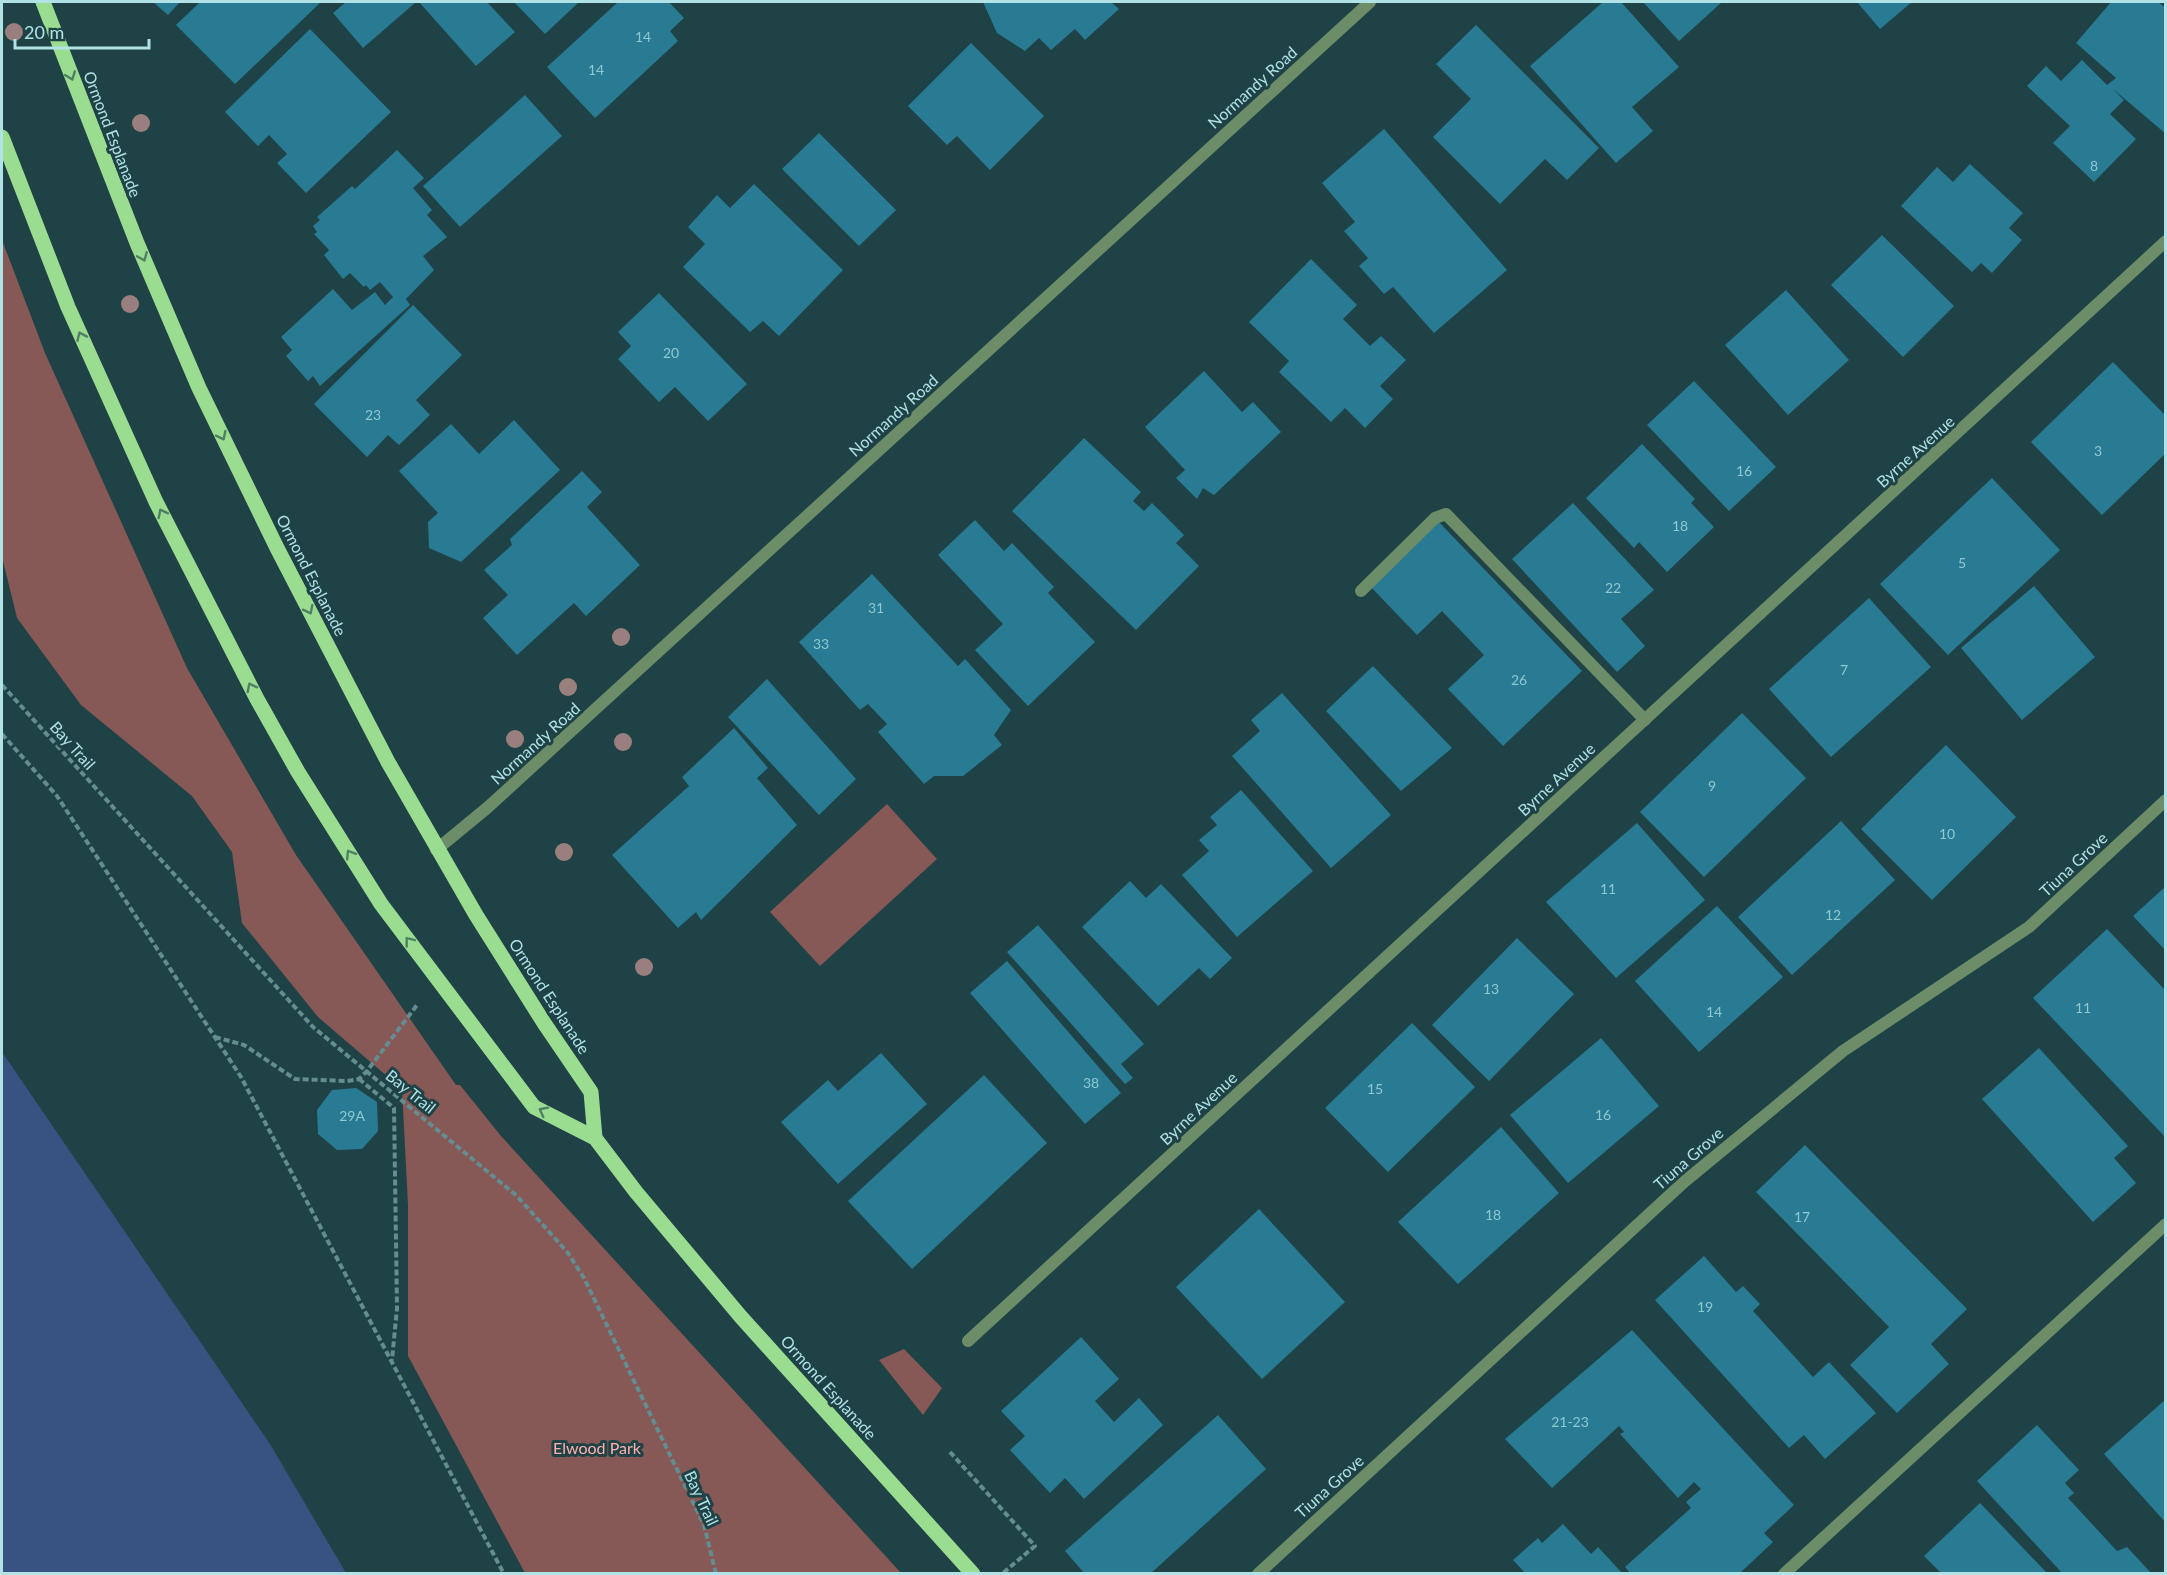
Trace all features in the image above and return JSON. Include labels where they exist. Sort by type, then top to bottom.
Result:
[{"type":"main road","name":"Ormond Esplanade","points":[[43,2],[125,212],[198,387],[313,619],[436,850],[544,1023],[591,1092],[595,1138]]},
{"type":"main road","name":"Ormond Esplanade","points":[[2,137],[44,249],[156,502],[247,679],[298,772],[381,904],[534,1107],[595,1138],[636,1192],[741,1317],[973,1574]]},
{"type":"street","name":"Normandy Road","points":[[436,850],[487,808],[1370,2]]},
{"type":"street","name":"Byrne Avenue","points":[[968,1341],[2166,241]]},
{"type":"street","points":[[1361,591],[1435,518],[1446,514],[1645,720]]},
{"type":"street","name":"Tiuna Grove","points":[[1258,1574],[1684,1182],[1843,1051],[2029,927],[2166,800]]},
{"type":"street","points":[[1784,1574],[2166,1224]]},
{"type":"path","name":"Bay Trail","points":[[2,685],[313,1027],[517,1196],[568,1253],[584,1278],[704,1525],[716,1574]]},
{"type":"path","points":[[2,735],[57,796],[241,1077],[504,1574]]},
{"type":"path","points":[[215,1037],[244,1046],[295,1079],[347,1081],[359,1079],[438,978]]},
{"type":"path","points":[[359,1079],[394,1108],[397,1308],[392,1360]]},
{"type":"path","points":[[950,1452],[1035,1546],[1002,1574]]},
{"type":"green space","name":"Elwood Park","points":[[2,240],[45,353],[187,668],[296,855],[456,1085],[460,1085],[501,1136],[901,1573],[525,1573],[408,1356],[408,1205],[402,1089],[318,1017],[242,923],[232,852],[192,796],[81,705],[17,618],[2,557]]},
{"type":"green space","points":[[887,804],[937,859],[820,966],[770,912]]},
{"type":"green space","points":[[904,1349],[942,1388],[923,1415],[879,1360]]},
{"type":"water","points":[[2,1052],[270,1444],[346,1573],[2,1573]]},
{"type":"building","points":[[153,2],[180,2],[168,15]]},
{"type":"building","points":[[200,2],[321,2],[235,84],[176,25]]},
{"type":"building","points":[[346,2],[416,2],[363,48],[333,13]]},
{"type":"building","points":[[419,2],[487,2],[515,32],[476,66]]},
{"type":"building","points":[[514,2],[579,2],[545,34]]},
{"type":"building","points":[[618,2],[669,2],[684,18],[670,31],[678,41],[595,118],[547,67]]},
{"type":"building","points":[[983,2],[1111,2],[1119,9],[1085,40],[1075,29],[1051,50],[1039,38],[1025,51],[997,33]]},
{"type":"building","points":[[1603,2],[1621,2],[1679,67],[1632,107],[1653,131],[1616,163],[1530,66]]},
{"type":"building","points":[[1643,2],[1722,2],[1679,41]]},
{"type":"building","points":[[1857,2],[1912,2],[1880,29]]},
{"type":"building","points":[[2111,2],[2158,2],[2166,8],[2166,134],[2113,89],[2124,100],[2110,114],[2136,139],[2094,182],[2053,143],[2070,126],[2027,86],[2046,66],[2061,81],[2082,60],[2107,85],[2116,78],[2076,43]]},
{"type":"building","points":[[1476,25],[1599,148],[1567,180],[1545,159],[1500,204],[1433,137],[1471,99],[1436,64]]},
{"type":"building","points":[[310,29],[391,112],[306,193],[277,163],[287,154],[269,135],[258,146],[225,112]]},
{"type":"building","points":[[971,43],[1044,116],[990,170],[957,136],[947,145],[908,106]]},
{"type":"building","points":[[525,95],[562,136],[460,227],[423,186]]},
{"type":"building","points":[[1384,129],[1507,270],[1434,333],[1393,287],[1384,294],[1359,266],[1368,258],[1344,231],[1355,222],[1322,183]]},
{"type":"building","points":[[819,133],[896,210],[859,246],[782,169]]},
{"type":"building","points":[[397,150],[424,178],[413,188],[432,210],[427,215],[447,237],[423,256],[434,270],[406,299],[410,305],[320,386],[313,376],[308,381],[286,356],[292,350],[281,337],[333,289],[352,310],[375,292],[385,305],[393,297],[380,282],[370,290],[350,273],[343,279],[324,255],[329,250],[314,234],[317,232],[313,226],[320,220],[317,217],[352,186],[355,189]]},
{"type":"building","points":[[1970,164],[2023,213],[2009,228],[2022,240],[1992,273],[1981,263],[1972,272],[1901,206],[1937,167],[1953,182]]},
{"type":"building","points":[[754,184],[843,270],[779,336],[763,321],[750,332],[683,267],[705,244],[688,227],[717,195],[730,208]]},
{"type":"building","points":[[1882,235],[1954,306],[1903,357],[1831,285]]},
{"type":"building","points":[[1311,259],[1357,305],[1343,319],[1370,346],[1381,336],[1406,360],[1380,386],[1393,399],[1365,428],[1345,408],[1331,422],[1279,372],[1289,361],[1249,322]]},
{"type":"building","points":[[1786,290],[1849,360],[1788,415],[1725,345]]},
{"type":"building","points":[[659,293],[747,384],[708,421],[675,387],[659,402],[618,359],[631,346],[618,332]]},
{"type":"building","points":[[413,305],[462,355],[416,400],[430,415],[399,445],[388,435],[367,457],[314,404]]},
{"type":"building","points":[[2113,362],[2166,416],[2166,453],[2102,515],[2031,442]]},
{"type":"building","points":[[1204,371],[1242,412],[1253,402],[1281,432],[1214,495],[1203,488],[1197,499],[1176,478],[1185,470],[1145,427]]},
{"type":"building","points":[[1694,381],[1776,467],[1729,511],[1647,425]]},
{"type":"building","points":[[514,420],[560,470],[461,562],[429,548],[428,522],[438,513],[399,471],[451,424],[479,454]]},
{"type":"building","points":[[1084,438],[1141,492],[1133,501],[1144,511],[1152,503],[1184,535],[1176,543],[1199,566],[1136,630],[1012,511]]},
{"type":"building","points":[[1642,444],[1695,499],[1691,503],[1714,527],[1667,572],[1639,542],[1634,548],[1586,498]]},
{"type":"building","points":[[582,471],[602,492],[587,507],[640,565],[586,616],[574,603],[517,655],[483,618],[508,595],[484,570],[512,545],[510,539]]},
{"type":"building","points":[[1992,478],[2060,550],[1948,655],[1880,584]]},
{"type":"building","points":[[1573,503],[1654,590],[1621,619],[1645,646],[1617,672],[1512,559]]},
{"type":"building","points":[[1435,518],[1582,671],[1503,746],[1448,689],[1484,655],[1442,611],[1417,635],[1367,583]]},
{"type":"building","points":[[975,520],[1004,551],[1012,543],[1054,587],[1048,593],[1095,642],[1028,706],[975,650],[1003,624],[938,555]]},
{"type":"building","points":[[872,574],[958,666],[965,659],[1011,710],[994,735],[1002,745],[963,776],[934,776],[924,784],[878,732],[887,724],[868,704],[860,710],[799,642]]},
{"type":"building","points":[[2034,586],[2095,657],[2022,720],[1961,648]]},
{"type":"building","points":[[1869,598],[1931,667],[1831,757],[1769,689]]},
{"type":"building","points":[[1373,666],[1452,748],[1401,791],[1326,711]]},
{"type":"building","points":[[767,679],[856,779],[819,815],[728,717]]},
{"type":"building","points":[[1282,693],[1391,815],[1331,868],[1232,756],[1260,731],[1251,720]]},
{"type":"building","points":[[1742,713],[1806,778],[1704,877],[1640,812]]},
{"type":"building","points":[[734,728],[768,768],[757,778],[797,825],[701,920],[696,912],[678,928],[612,855],[689,786],[682,777]]},
{"type":"building","points":[[1946,745],[2016,817],[1932,900],[1861,829]]},
{"type":"building","points":[[1241,790],[1313,871],[1237,937],[1182,875],[1209,851],[1199,840],[1217,825],[1210,817]]},
{"type":"building","points":[[1841,821],[1895,880],[1792,975],[1738,917]]},
{"type":"building","points":[[1637,823],[1705,900],[1616,978],[1546,902]]},
{"type":"building","points":[[1130,881],[1146,898],[1161,884],[1232,958],[1210,979],[1199,968],[1158,1006],[1082,927]]},
{"type":"building","points":[[2166,886],[2166,951],[2133,916]]},
{"type":"building","points":[[1717,906],[1783,977],[1699,1052],[1635,981]]},
{"type":"building","points":[[1038,925],[1144,1044],[1121,1064],[1133,1078],[1125,1084],[1007,952]]},
{"type":"building","points":[[2107,929],[2166,991],[2166,1138],[2033,998]]},
{"type":"building","points":[[1517,938],[1574,994],[1489,1081],[1432,1025]]},
{"type":"building","points":[[1007,961],[1121,1093],[1085,1124],[970,993]]},
{"type":"building","points":[[1412,1023],[1475,1087],[1388,1172],[1325,1108]]},
{"type":"building","points":[[1601,1038],[1659,1106],[1568,1183],[1510,1115]]},
{"type":"building","points":[[2039,1048],[2128,1146],[2114,1158],[2136,1183],[2093,1222],[1982,1099]]},
{"type":"building","points":[[881,1053],[927,1104],[838,1184],[781,1122],[828,1080],[838,1091]]},
{"type":"building","points":[[984,1075],[1047,1143],[912,1269],[848,1201]]},
{"type":"building","points":[[356,1088],[377,1102],[378,1131],[362,1149],[337,1150],[318,1134],[317,1110],[332,1090]]},
{"type":"building","points":[[1501,1127],[1559,1193],[1458,1284],[1398,1222]]},
{"type":"building","points":[[1805,1145],[1967,1309],[1931,1344],[1949,1364],[1897,1413],[1850,1365],[1889,1327],[1756,1192]]},
{"type":"building","points":[[1259,1209],[1345,1302],[1262,1379],[1176,1287]]},
{"type":"building","points":[[1704,1256],[1736,1292],[1743,1286],[1760,1304],[1753,1311],[1813,1377],[1829,1362],[1876,1413],[1825,1459],[1804,1435],[1789,1448],[1655,1300]]},
{"type":"building","points":[[1632,1330],[1794,1505],[1764,1533],[1773,1542],[1739,1574],[1631,1574],[1625,1567],[1691,1508],[1686,1502],[1701,1489],[1694,1482],[1678,1498],[1620,1434],[1624,1432],[1619,1426],[1552,1488],[1505,1439]]},
{"type":"building","points":[[1081,1337],[1119,1379],[1095,1401],[1114,1422],[1139,1398],[1163,1425],[1084,1499],[1065,1478],[1050,1493],[1010,1450],[1025,1436],[1001,1411]]},
{"type":"building","points":[[2166,1399],[2166,1523],[2104,1454]]},
{"type":"building","points":[[1218,1415],[1266,1469],[1150,1574],[1085,1574],[1065,1551]]},
{"type":"building","points":[[2037,1425],[2079,1470],[2065,1483],[2074,1493],[2068,1498],[2117,1551],[2127,1547],[2152,1574],[2063,1574],[1977,1481]]},
{"type":"building","points":[[1980,1503],[2048,1574],[1942,1574],[1924,1556]]},
{"type":"building","points":[[1563,1524],[1591,1554],[1598,1547],[1623,1574],[1526,1574],[1513,1560],[1538,1538],[1542,1543]]}]
